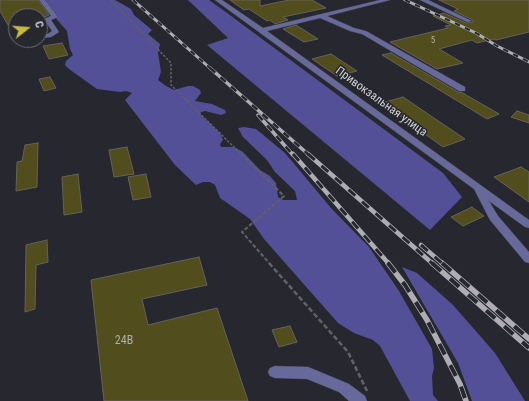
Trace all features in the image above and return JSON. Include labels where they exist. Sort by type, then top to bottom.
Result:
[{"type":"street","points":[[42,0],[55,17],[48,19]]},
{"type":"street","name":"Привокзальная улица","points":[[218,0],[262,30],[529,225]]},
{"type":"street","points":[[262,30],[387,0]]},
{"type":"street","points":[[423,0],[468,21]]},
{"type":"street","points":[[320,16],[352,30],[364,32],[462,89]]},
{"type":"street","points":[[48,25],[56,32],[48,36]]},
{"type":"street","points":[[476,186],[494,218],[529,259]]},
{"type":"street","points":[[275,372],[308,373],[364,397]]},
{"type":"path","points":[[111,0],[171,63],[171,85],[284,196],[242,232],[348,352],[364,397]]},
{"type":"shaded area","points":[[46,0],[115,0],[131,9],[134,15],[152,30],[148,34],[160,44],[158,53],[161,72],[158,80],[174,90],[193,86],[200,90],[201,93],[195,101],[212,104],[225,110],[226,113],[221,115],[205,111],[199,113],[220,133],[223,140],[220,144],[221,147],[234,147],[243,152],[260,170],[270,176],[276,183],[278,197],[283,200],[297,200],[295,191],[275,172],[267,160],[243,137],[238,128],[244,127],[256,129],[285,153],[331,208],[369,247],[399,291],[432,349],[434,368],[432,376],[433,395],[438,401],[410,401],[380,346],[373,340],[354,333],[338,323],[264,239],[250,219],[220,198],[215,185],[210,182],[203,182],[196,185],[175,165],[125,100],[132,93],[126,91],[120,92],[97,89],[65,65],[66,61],[73,55],[70,49],[67,31],[52,14],[51,8],[46,3]]},
{"type":"shaded area","points":[[188,0],[209,0],[223,10],[443,173],[462,197],[430,230],[207,45],[228,38]]},
{"type":"shaded area","points":[[402,267],[417,273],[453,305],[495,353],[525,401],[472,401],[458,363]]},
{"type":"building","points":[[0,0],[38,0],[44,8],[8,8],[8,25],[0,11]]},
{"type":"building","points":[[230,0],[260,0],[260,6],[289,0],[312,0],[326,8],[283,17],[288,20],[275,24],[270,20],[267,21],[249,9],[244,10]]},
{"type":"building","points":[[439,0],[529,0],[529,32],[477,43],[472,40],[439,49],[463,63],[437,69],[390,42],[448,28],[445,26],[451,25],[433,16],[444,13],[466,23],[473,22],[473,20],[454,11],[458,9]]},
{"type":"building","points":[[296,25],[318,39],[304,42],[283,29]]},
{"type":"building","points":[[62,43],[68,55],[49,59],[44,48],[48,48],[48,45]]},
{"type":"building","points":[[391,53],[499,114],[487,119],[382,55]]},
{"type":"building","points":[[331,54],[357,71],[337,76],[312,59]]},
{"type":"building","points":[[50,77],[56,88],[44,91],[39,79]]},
{"type":"building","points":[[403,97],[465,139],[443,147],[382,103]]},
{"type":"building","points":[[517,111],[529,115],[529,123],[511,117]]},
{"type":"building","points":[[38,143],[37,187],[16,191],[17,162],[22,161],[25,145]]},
{"type":"building","points":[[127,147],[134,174],[114,177],[109,150]]},
{"type":"building","points":[[521,167],[529,172],[529,202],[494,177]]},
{"type":"building","points":[[78,174],[82,212],[64,215],[62,177]]},
{"type":"building","points":[[146,174],[151,197],[133,200],[128,177]]},
{"type":"building","points":[[472,207],[484,216],[463,226],[451,217]]},
{"type":"building","points":[[47,240],[48,262],[36,265],[35,309],[25,312],[26,245]]},
{"type":"building","points":[[199,257],[207,285],[142,299],[148,325],[217,308],[248,401],[104,401],[91,280]]},
{"type":"building","points":[[290,326],[297,342],[279,347],[272,330]]},
{"type":"railway","points":[[133,0],[211,69]]},
{"type":"railway","points":[[405,0],[476,33],[497,46],[529,62]]},
{"type":"railway","points":[[210,68],[309,155]]},
{"type":"railway","points":[[258,115],[293,155]]},
{"type":"railway","points":[[293,154],[389,264]]},
{"type":"railway","points":[[308,154],[433,264]]},
{"type":"railway","points":[[421,245],[443,264]]},
{"type":"railway","points":[[388,263],[405,285],[427,320],[460,384],[466,401]]},
{"type":"railway","points":[[432,263],[529,348]]},
{"type":"railway","points":[[442,263],[529,339]]}]
